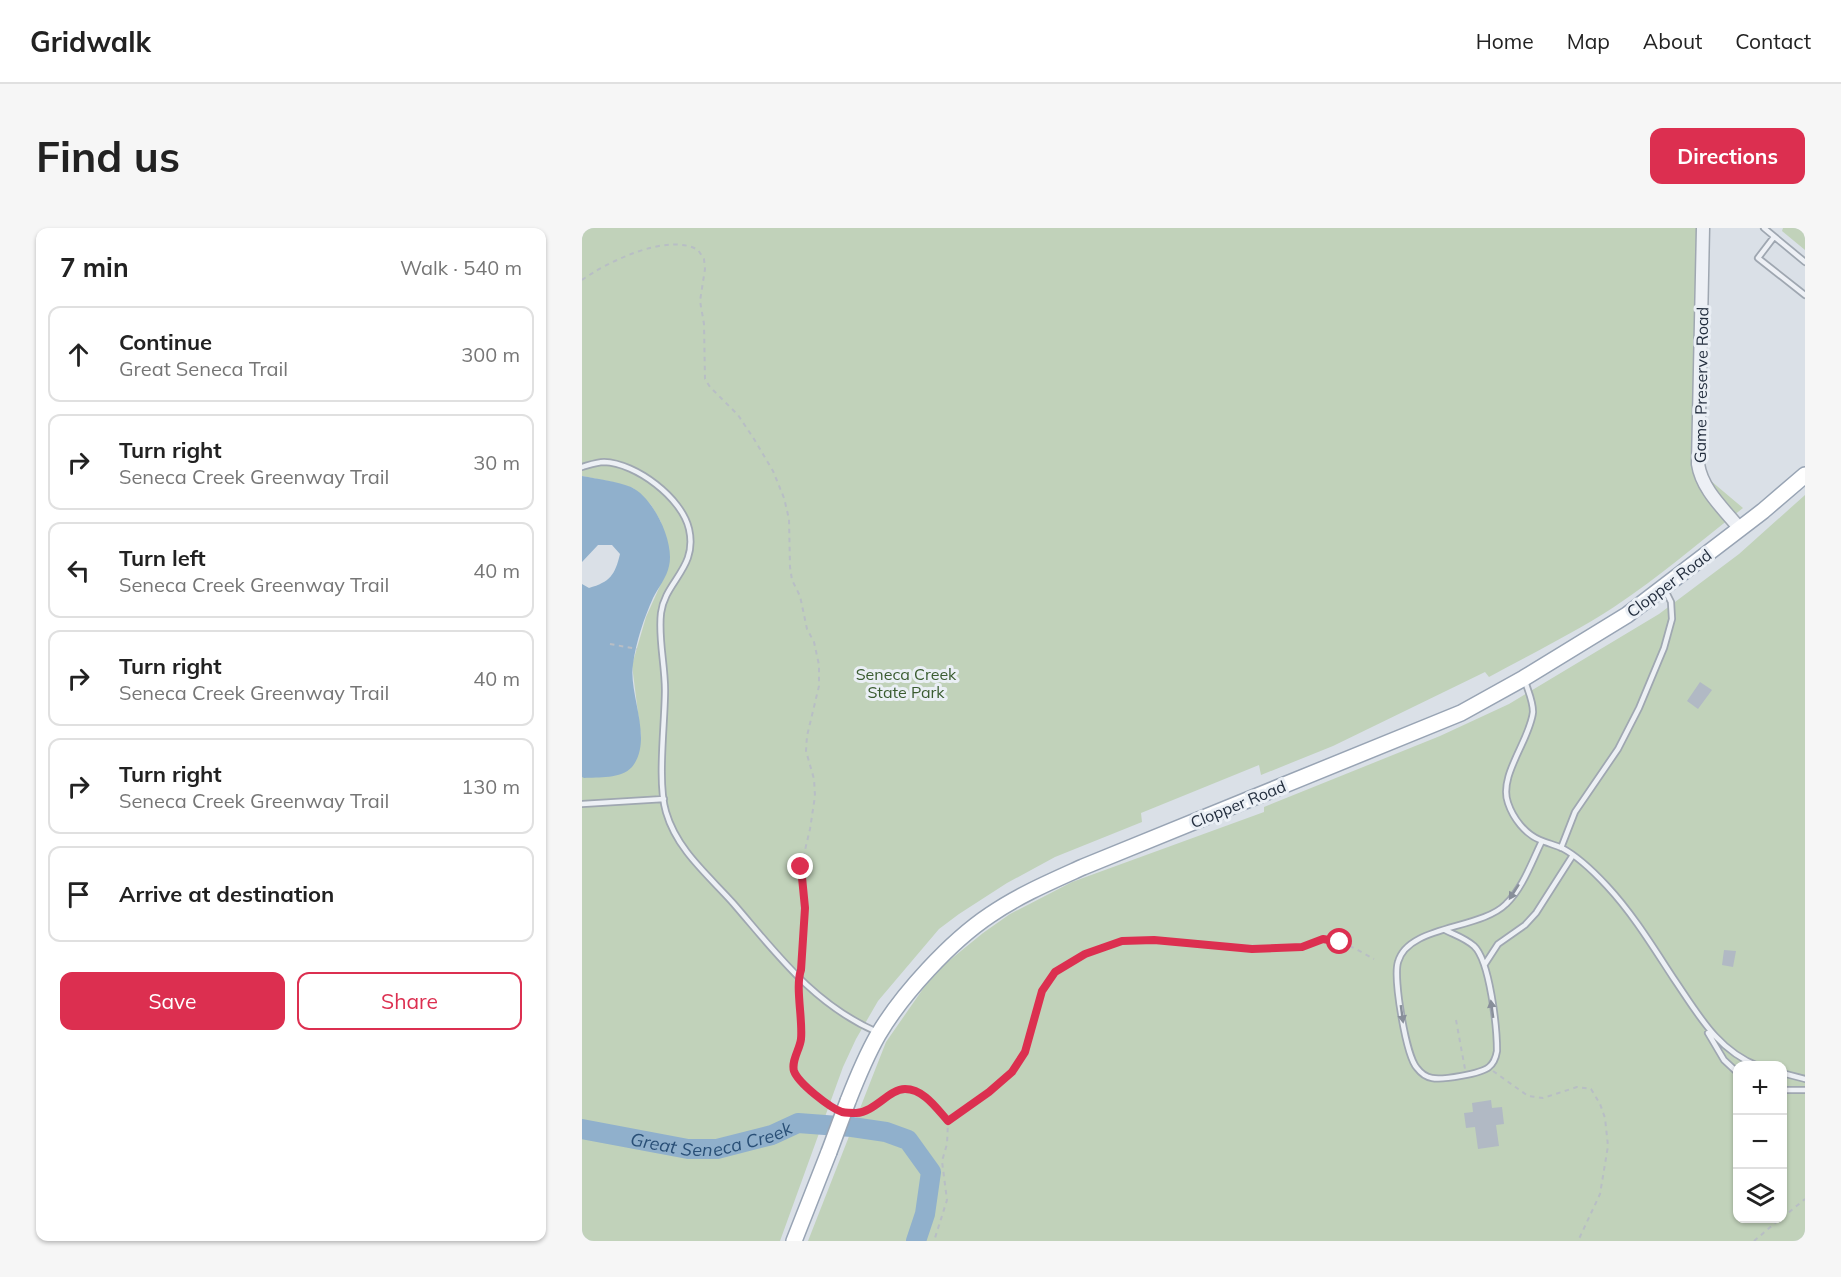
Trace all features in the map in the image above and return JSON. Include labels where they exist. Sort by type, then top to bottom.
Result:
[{"type":"main road","name":"Clopper Road","points":[[794,1241],[863,1064],[879,1033],[901,1003],[954,942],[991,914],[1038,887],[1461,713],[1524,678],[1627,615],[1740,529],[1805,475]]},
{"type":"street","name":"Game Preserve Road","points":[[1703,228],[1698,464],[1701,480],[1706,488],[1740,529]]},
{"type":"lane","points":[[1764,228],[1805,262]]},
{"type":"lane","points":[[1774,237],[1758,258],[1805,295]]},
{"type":"lane","points":[[582,467],[602,462],[616,464],[644,477],[670,497],[689,527],[691,544],[687,562],[664,601],[661,614],[665,690],[664,799],[671,826],[687,852],[798,979],[853,1021],[879,1033]]},
{"type":"lane","points":[[1561,848],[1575,812],[1618,749],[1640,708],[1664,648],[1672,619],[1671,602],[1664,588]]},
{"type":"lane","points":[[1524,678],[1533,710],[1528,730],[1510,774],[1506,790],[1507,801],[1519,823],[1528,833],[1573,855],[1607,886],[1635,920],[1704,1025],[1724,1060],[1733,1069]]},
{"type":"lane","points":[[582,804],[664,799]]},
{"type":"lane","points":[[1445,930],[1462,937],[1475,947],[1485,964],[1497,1042],[1495,1059],[1482,1072],[1433,1078],[1425,1076],[1416,1068],[1407,1049],[1397,978],[1398,960],[1408,945],[1414,941],[1445,930],[1482,918],[1506,905],[1515,894],[1542,841]]},
{"type":"lane","points":[[1485,964],[1498,944],[1525,925],[1536,913],[1573,855]]},
{"type":"lane","points":[[1704,1025],[1719,1042],[1733,1053],[1750,1061]]},
{"type":"lane","points":[[1787,1074],[1805,1079]]},
{"type":"lane","points":[[1787,1090],[1805,1090]]},
{"type":"path","points":[[582,280],[629,254],[657,247],[683,245],[698,250],[704,258],[705,269],[700,301],[704,324],[705,379],[738,415],[754,439],[773,471],[784,498],[789,519],[792,580],[800,596],[807,629],[814,642],[819,665],[819,686],[807,736],[806,751],[814,779],[815,795],[801,867],[805,908],[801,970],[798,979],[801,1000],[801,1038],[794,1071],[807,1088],[846,1108],[864,1112],[894,1093],[902,1089],[909,1089],[926,1097],[948,1121],[947,1144],[942,1161],[947,1200],[934,1241]]},
{"type":"path","points":[[610,644],[636,649]]},
{"type":"path","points":[[948,1121],[989,1092],[1012,1072],[1025,1052],[1042,991],[1055,972],[1085,954],[1122,941],[1154,940],[1252,949],[1281,949],[1302,947],[1323,939],[1340,942],[1374,958]]},
{"type":"path","points":[[1455,1020],[1466,1074]]},
{"type":"path","points":[[1489,1067],[1528,1096],[1543,1098],[1577,1087],[1591,1089],[1600,1104],[1605,1118],[1608,1146],[1600,1194],[1578,1241]]},
{"type":"path","points":[[1787,1214],[1805,1199]]},
{"type":"path","points":[[1755,1241],[1776,1223]]},
{"type":"green space","name":"Seneca Creek State Park","points":[[582,228],[1699,228],[1701,339],[1692,465],[1743,508],[1631,596],[1568,635],[1489,677],[1485,672],[1333,746],[1261,775],[1259,765],[1141,813],[1142,822],[1055,857],[1007,883],[939,929],[878,1001],[856,1039],[843,1067],[780,1241],[582,1241],[582,777],[611,776],[622,773],[641,737],[632,665],[646,617],[664,577],[661,522],[651,505],[633,488],[582,476]]},
{"type":"green space","points":[[1783,228],[1805,228],[1805,250],[1782,231]]},
{"type":"green space","points":[[1805,495],[1805,1241],[808,1241],[886,1042],[925,986],[945,964],[983,933],[1010,914],[1072,882],[1264,812],[1264,807],[1440,736],[1509,704],[1659,614],[1739,554]]},
{"type":"water","points":[[582,476],[619,483],[639,492],[660,521],[669,545],[670,556],[666,574],[653,598],[644,622],[633,664],[632,676],[641,730],[638,756],[627,771],[609,777],[582,777],[582,584],[589,588],[607,580],[614,572],[620,554],[612,545],[598,545],[582,562]]},
{"type":"building","points":[[1700,682],[1712,690],[1698,709],[1687,701]]},
{"type":"building","points":[[1724,950],[1736,951],[1733,967],[1722,965]]},
{"type":"building","points":[[1491,1100],[1492,1108],[1502,1107],[1504,1124],[1496,1125],[1499,1146],[1478,1149],[1475,1127],[1466,1128],[1464,1113],[1473,1112],[1472,1103]]},
{"type":"waterway","name":"Great Seneca Creek","points":[[582,1129],[688,1149],[717,1149],[772,1135],[798,1123],[886,1132],[908,1140],[931,1172],[925,1214],[916,1241]]},
{"type":"route","points":[[801,867],[805,908],[801,970],[798,979],[801,1000],[801,1038],[794,1071],[807,1088],[831,1107],[844,1113],[864,1112],[894,1093],[902,1089],[909,1089],[926,1097],[948,1121],[989,1092],[1012,1072],[1025,1052],[1042,991],[1055,972],[1085,954],[1106,946],[1122,941],[1154,940],[1252,949],[1281,949],[1302,947],[1323,939],[1340,942]]}]
